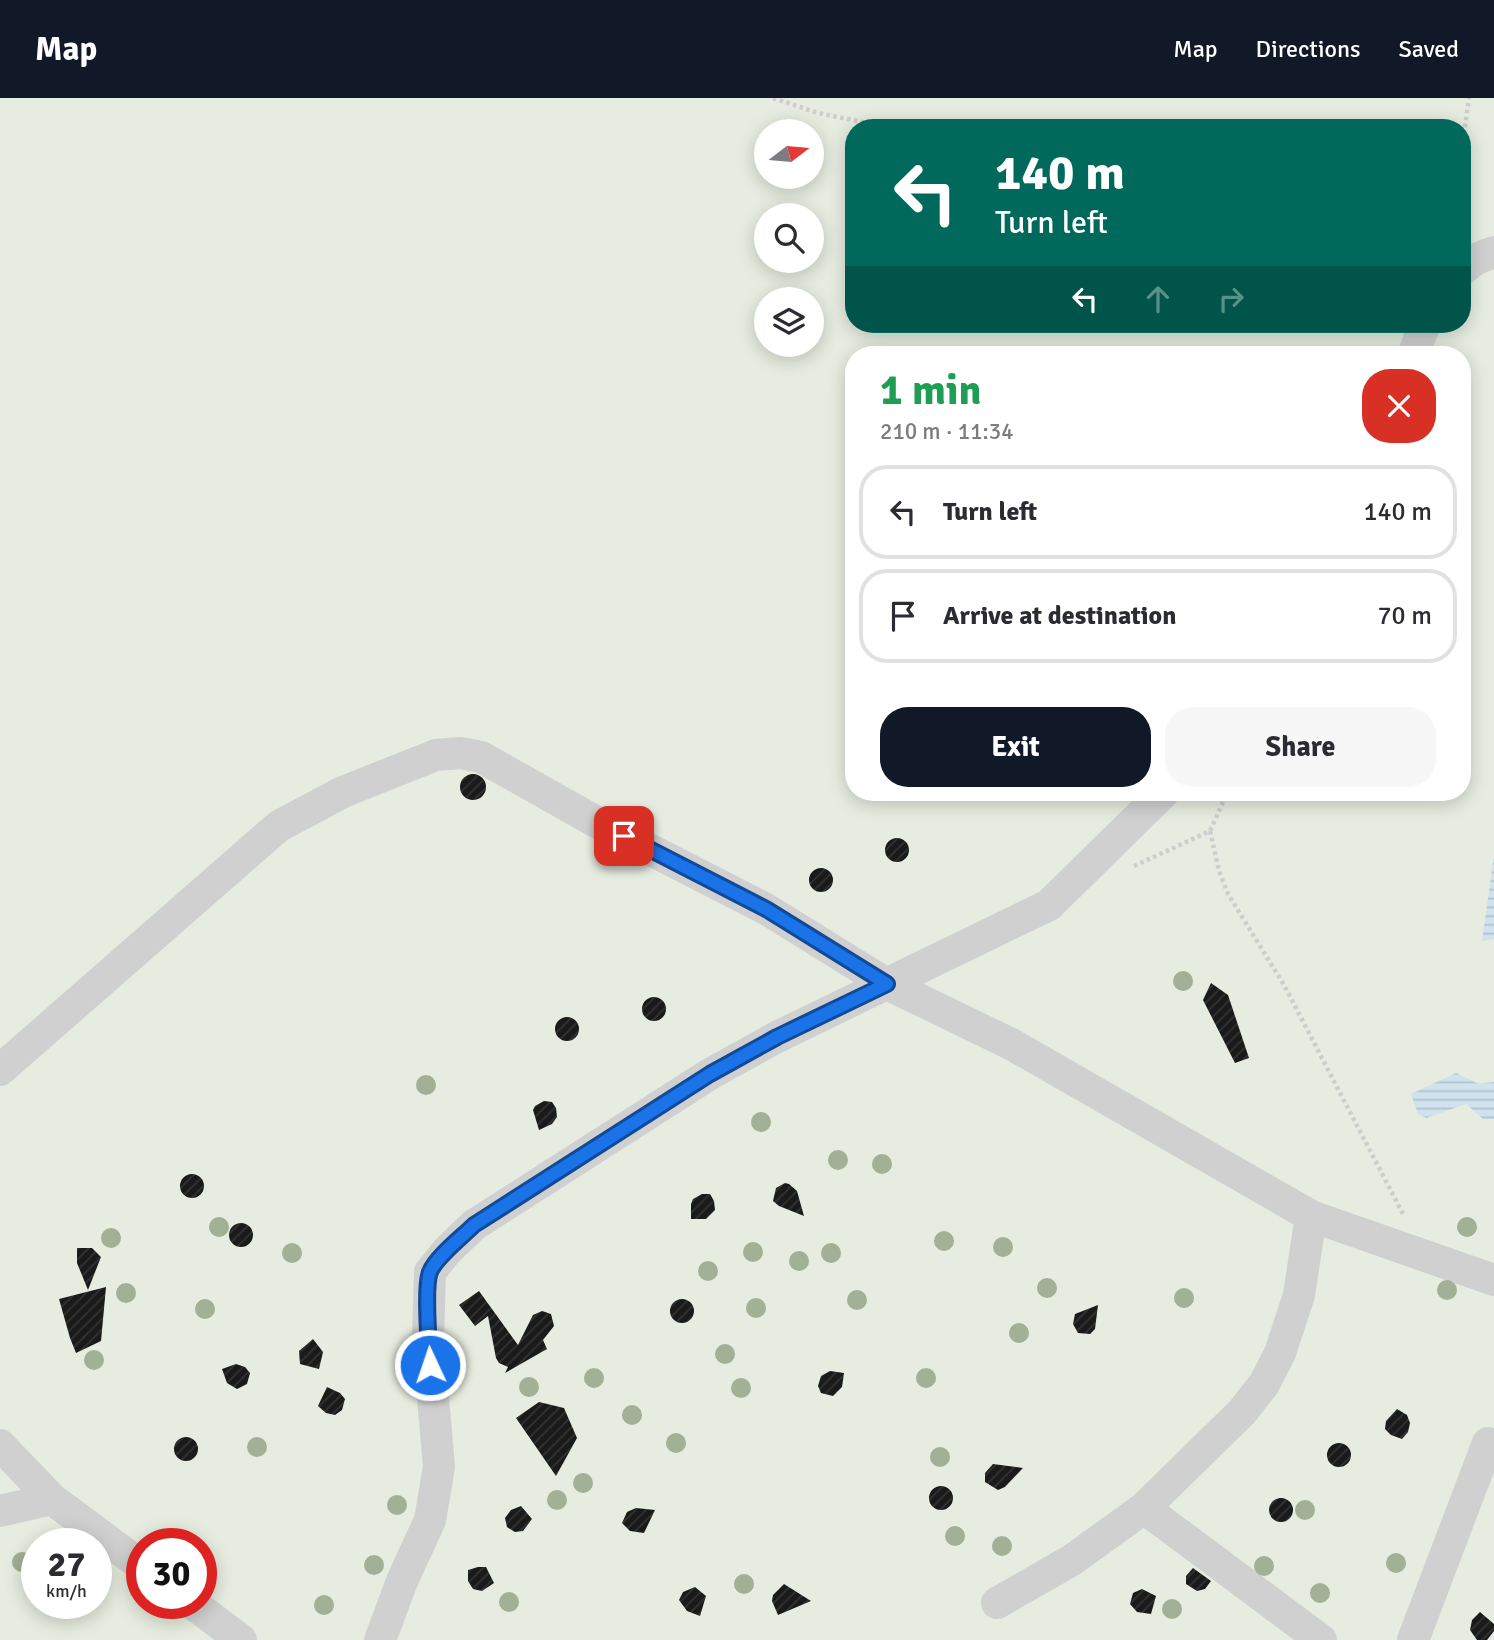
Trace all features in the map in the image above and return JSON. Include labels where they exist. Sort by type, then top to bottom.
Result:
[{"type":"street","points":[[1471,263],[1494,252]]},
{"type":"street","points":[[0,1070],[279,826],[343,792],[436,755],[461,753],[481,757],[600,824],[766,909],[887,984],[1011,1044],[1311,1216],[1494,1280]]},
{"type":"street","points":[[380,1640],[402,1581],[430,1520],[439,1467],[428,1339],[430,1272],[447,1251],[474,1225],[710,1074],[777,1037],[1049,905],[1155,801]]},
{"type":"street","points":[[998,1602],[1072,1560],[1144,1508],[1242,1412],[1264,1384],[1280,1353],[1299,1295],[1311,1216]]},
{"type":"street","points":[[1413,1640],[1492,1439]]},
{"type":"street","points":[[0,1445],[52,1499],[126,1554]]},
{"type":"street","points":[[0,1511],[52,1499]]},
{"type":"street","points":[[1144,1508],[1321,1640]]},
{"type":"street","points":[[213,1619],[241,1640]]},
{"type":"path","points":[[773,98],[818,113],[848,119]]},
{"type":"path","points":[[1466,119],[1469,98]]},
{"type":"path","points":[[1223,801],[1210,831],[1219,871],[1228,894],[1284,985],[1424,1255]]},
{"type":"path","points":[[1124,871],[1210,831]]},
{"type":"shaded area","points":[[0,98],[1494,98],[1494,1640],[0,1640]]},
{"type":"water","points":[[1494,856],[1494,939],[1482,941]]},
{"type":"water","points":[[1456,1073],[1479,1084],[1494,1082],[1494,1119],[1483,1119],[1466,1104],[1426,1118],[1418,1114],[1411,1094]]},
{"type":"building","points":[[473,774],[482,778],[486,787],[482,796],[473,800],[464,796],[460,787],[464,778]]},
{"type":"building","points":[[897,838],[906,841],[909,850],[906,859],[897,862],[888,859],[885,850],[888,841]]},
{"type":"building","points":[[821,868],[830,871],[833,880],[830,889],[821,892],[812,889],[809,880],[812,871]]},
{"type":"building","points":[[1211,983],[1228,995],[1249,1058],[1235,1063],[1203,1000]]},
{"type":"building","points":[[649,997],[659,997],[666,1004],[666,1014],[659,1021],[649,1021],[642,1014],[642,1004]]},
{"type":"building","points":[[567,1017],[576,1020],[579,1029],[576,1038],[567,1041],[558,1038],[555,1029],[558,1020]]},
{"type":"building","points":[[544,1101],[552,1102],[557,1117],[552,1124],[539,1130],[533,1110]]},
{"type":"building","points":[[192,1174],[201,1177],[204,1186],[201,1195],[192,1198],[183,1195],[180,1186],[183,1177]]},
{"type":"building","points":[[785,1183],[797,1191],[804,1216],[773,1201],[776,1188]]},
{"type":"building","points":[[702,1194],[710,1194],[715,1210],[706,1219],[691,1219],[693,1199]]},
{"type":"building","points":[[241,1223],[250,1226],[253,1235],[250,1244],[241,1247],[232,1244],[229,1235],[232,1226]]},
{"type":"building","points":[[77,1248],[92,1248],[101,1257],[88,1290],[77,1263]]},
{"type":"building","points":[[106,1287],[101,1341],[76,1353],[59,1299]]},
{"type":"building","points":[[479,1291],[518,1345],[533,1315],[542,1311],[551,1314],[554,1326],[543,1340],[547,1349],[505,1373],[508,1367],[499,1363],[496,1358],[488,1316],[475,1326],[459,1305]]},
{"type":"building","points":[[682,1299],[691,1302],[694,1311],[691,1320],[682,1323],[673,1320],[670,1311],[673,1302]]},
{"type":"building","points":[[1098,1305],[1095,1329],[1090,1334],[1078,1333],[1073,1324],[1075,1314]]},
{"type":"building","points":[[313,1339],[323,1352],[319,1369],[300,1364],[299,1351]]},
{"type":"building","points":[[236,1364],[245,1367],[250,1373],[247,1384],[237,1389],[227,1383],[222,1369]]},
{"type":"building","points":[[830,1371],[844,1373],[842,1387],[833,1396],[821,1393],[818,1386],[821,1376]]},
{"type":"building","points":[[327,1387],[340,1393],[345,1399],[342,1410],[335,1415],[326,1413],[318,1406]]},
{"type":"building","points":[[539,1402],[564,1408],[577,1438],[556,1476],[516,1418]]},
{"type":"building","points":[[1397,1409],[1407,1415],[1410,1423],[1408,1432],[1402,1439],[1391,1435],[1385,1429],[1386,1421]]},
{"type":"building","points":[[186,1437],[195,1440],[198,1449],[195,1458],[186,1461],[177,1458],[174,1449],[177,1440]]},
{"type":"building","points":[[1339,1443],[1348,1446],[1351,1455],[1348,1464],[1339,1467],[1330,1464],[1327,1455],[1330,1446]]},
{"type":"building","points":[[993,1464],[1023,1468],[1005,1487],[998,1490],[985,1482],[985,1473]]},
{"type":"building","points":[[936,1486],[946,1486],[953,1493],[953,1503],[946,1510],[936,1510],[929,1503],[929,1493]]},
{"type":"building","points":[[1281,1498],[1290,1501],[1293,1510],[1290,1519],[1281,1522],[1272,1519],[1269,1510],[1272,1501]]},
{"type":"building","points":[[521,1506],[532,1519],[523,1531],[515,1532],[507,1527],[505,1518],[511,1510]]},
{"type":"building","points":[[636,1508],[655,1510],[644,1533],[630,1531],[622,1523],[627,1512]]},
{"type":"building","points":[[486,1567],[494,1583],[482,1591],[473,1589],[468,1581],[468,1570]]},
{"type":"building","points":[[1193,1568],[1211,1581],[1205,1589],[1197,1591],[1186,1584],[1186,1576]]},
{"type":"building","points":[[784,1584],[811,1601],[778,1615],[772,1601],[773,1595]]},
{"type":"building","points":[[695,1587],[706,1596],[700,1616],[687,1611],[679,1600],[683,1592]]},
{"type":"building","points":[[1142,1589],[1156,1596],[1151,1614],[1137,1612],[1130,1604],[1133,1593]]},
{"type":"building","points":[[1480,1612],[1494,1624],[1494,1631],[1487,1640],[1477,1640],[1470,1630],[1472,1620]]},
{"type":"route","points":[[430,1365],[430,1272],[474,1225],[710,1074],[777,1037],[887,984],[766,909],[624,836]]}]
